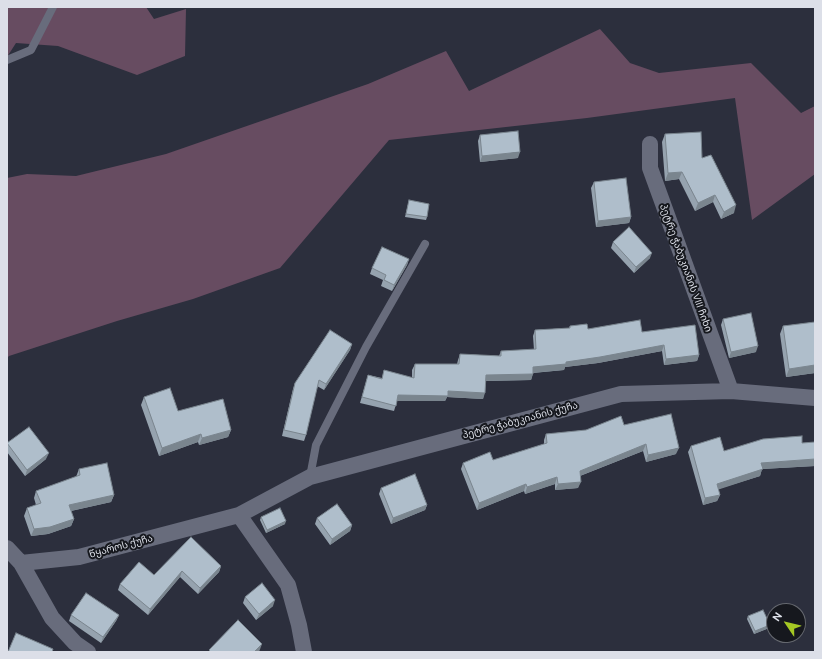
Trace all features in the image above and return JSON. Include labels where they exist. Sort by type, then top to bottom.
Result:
[{"type":"street","name":"პეტრე ჭაბუკიანის VIII ჩიხი","points":[[650,144],[650,168],[731,391]]},
{"type":"street","name":"პეტრე ჭაბუკიანის ქუჩა","points":[[238,515],[310,477],[621,394],[731,391],[815,398]]},
{"type":"street","name":"წყაროს ქუჩა","points":[[21,563],[79,557],[238,515]]},
{"type":"street","points":[[238,515],[288,585],[299,625],[304,652]]},
{"type":"street","points":[[7,548],[21,563],[52,618],[75,643],[88,652]]},
{"type":"lane","points":[[7,60],[31,50],[53,7]]},
{"type":"lane","points":[[310,477],[316,445],[366,347],[425,244]]},
{"type":"shaded area","points":[[7,7],[146,7],[154,19],[186,9],[185,56],[137,75],[58,46],[16,43],[7,57]]},
{"type":"shaded area","points":[[600,29],[630,63],[659,73],[751,63],[801,113],[815,106],[815,174],[752,220],[735,98],[587,118],[389,140],[280,268],[193,299],[117,321],[9,356],[7,358],[7,178],[27,174],[76,176],[166,154],[368,84],[446,51],[469,91]]},
{"type":"building","points":[[518,131],[520,152],[482,156],[480,135]]},
{"type":"building","points":[[701,132],[702,158],[711,155],[736,205],[724,212],[715,195],[698,203],[682,172],[668,173],[665,134]]},
{"type":"building","points":[[626,178],[631,217],[598,221],[594,182]]},
{"type":"building","points":[[409,200],[429,204],[427,217],[406,214]]},
{"type":"building","points":[[629,227],[652,253],[636,267],[613,242]]},
{"type":"building","points":[[382,247],[409,259],[394,285],[384,280],[386,275],[372,268]]},
{"type":"building","points":[[751,313],[758,346],[731,352],[723,319]]},
{"type":"building","points":[[640,320],[642,332],[695,325],[699,355],[666,359],[664,345],[566,362],[566,364],[533,367],[533,374],[486,375],[485,393],[448,391],[448,396],[398,395],[396,406],[362,397],[368,375],[382,379],[384,370],[414,378],[415,364],[459,364],[460,354],[501,356],[501,351],[536,349],[535,330],[570,328],[570,326],[587,324],[588,329]]},
{"type":"building","points":[[815,322],[815,365],[789,369],[783,326]]},
{"type":"building","points":[[330,330],[352,344],[326,384],[319,380],[306,435],[284,430],[295,383]]},
{"type":"building","points":[[170,388],[178,411],[223,399],[231,430],[202,438],[201,434],[162,448],[144,397]]},
{"type":"building","points":[[671,414],[679,448],[648,455],[646,444],[580,471],[581,482],[558,484],[557,477],[527,487],[526,484],[479,503],[463,463],[490,452],[493,460],[547,443],[546,434],[586,430],[621,416],[624,425]]},
{"type":"building","points":[[29,427],[49,453],[27,470],[7,443]]},
{"type":"building","points":[[802,436],[802,443],[815,442],[815,459],[761,463],[763,469],[717,484],[720,495],[705,498],[691,446],[720,437],[724,451],[763,439]]},
{"type":"building","points":[[107,463],[114,495],[69,505],[74,519],[50,527],[34,529],[27,508],[41,503],[36,491],[80,475],[79,469]]},
{"type":"building","points":[[415,474],[427,505],[393,518],[381,488]]},
{"type":"building","points":[[337,504],[352,525],[332,539],[317,518]]},
{"type":"building","points":[[280,508],[286,521],[267,530],[261,517]]},
{"type":"building","points":[[191,537],[221,566],[200,588],[182,571],[150,609],[120,584],[139,562],[154,575]]},
{"type":"building","points":[[262,583],[275,600],[259,614],[245,597]]},
{"type":"building","points":[[86,593],[119,615],[103,637],[71,615]]},
{"type":"building","points":[[763,610],[766,616],[766,627],[755,631],[748,616]]},
{"type":"building","points":[[238,620],[262,644],[254,652],[211,652],[209,650]]},
{"type":"building","points":[[16,633],[53,649],[52,652],[8,652]]}]
